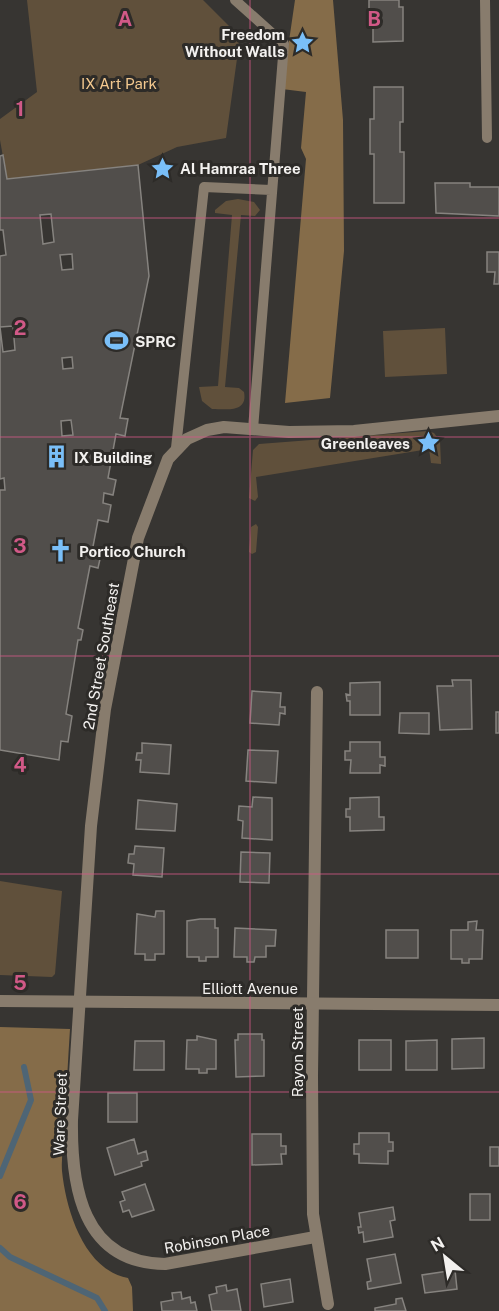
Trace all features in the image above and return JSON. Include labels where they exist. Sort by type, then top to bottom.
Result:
[{"type":"street","name":"2nd Street Southeast","points":[[79,1026],[91,826],[109,686],[138,538],[168,459],[187,439],[207,430],[224,427],[354,431],[499,416]]},
{"type":"street","name":"Rayon Street","points":[[317,692],[313,1003],[315,1237],[328,1304]]},
{"type":"street","name":"Elliott Avenue","points":[[0,1001],[499,1005]]},
{"type":"street","name":"Ware Street","points":[[79,1026],[71,1152],[76,1183],[85,1215],[97,1235]]},
{"type":"street","name":"Robinson Place","points":[[97,1235],[121,1254],[150,1264],[165,1264],[315,1237]]},
{"type":"lane","points":[[235,0],[284,44],[254,429]]},
{"type":"lane","points":[[485,0],[487,138]]},
{"type":"lane","points":[[486,91],[499,92]]},
{"type":"lane","points":[[176,448],[204,187],[271,190]]},
{"type":"green space","name":"IX Art Park","points":[[27,0],[203,0],[240,37],[226,138],[177,147],[138,165],[7,179],[0,140],[0,119],[37,92]]},
{"type":"green space","points":[[238,199],[254,202],[260,210],[255,216],[241,215],[225,387],[239,388],[244,392],[244,399],[243,404],[239,407],[212,409],[202,401],[199,387],[218,386],[232,215],[215,213],[215,210],[226,201]]},
{"type":"green space","points":[[445,328],[447,374],[385,377],[383,331]]},
{"type":"green space","points":[[428,431],[434,433],[440,441],[441,464],[431,463],[429,449],[256,477],[258,497],[255,501],[249,498],[253,450],[259,444]]},
{"type":"green space","points":[[256,524],[258,527],[256,552],[252,554],[249,552],[251,527]]},
{"type":"green space","points":[[0,881],[62,891],[55,974],[52,977],[0,975]]},
{"type":"shaded area","points":[[295,0],[333,0],[343,120],[344,251],[330,398],[285,403],[306,159],[301,148],[306,92],[282,89]]},
{"type":"shaded area","points":[[0,1027],[70,1029],[62,1154],[64,1186],[73,1220],[89,1251],[113,1273],[128,1278],[132,1287],[133,1311],[0,1311]]},
{"type":"building","points":[[369,0],[399,0],[399,7],[403,7],[403,41],[373,42],[373,9],[369,9]]},
{"type":"building","points":[[374,87],[403,87],[400,152],[404,152],[404,203],[374,203],[374,154],[370,154],[370,119],[374,119]]},
{"type":"building","name":"IX Building","points":[[3,155],[7,179],[138,165],[149,276],[120,418],[128,419],[125,436],[116,434],[108,478],[116,480],[113,495],[104,493],[103,503],[111,505],[108,522],[98,520],[91,557],[100,559],[98,568],[90,566],[78,628],[83,630],[81,640],[78,640],[66,714],[72,716],[68,742],[61,741],[59,760],[0,750],[0,490],[5,490],[4,478],[0,479],[0,327],[0,256],[6,255],[3,230],[0,230],[0,156]],"holes":[[[51,214],[54,242],[43,244],[40,215]],[[72,254],[73,269],[62,270],[60,255]],[[13,326],[15,350],[3,352],[0,327]],[[72,357],[73,368],[63,369],[62,358]],[[71,420],[73,435],[62,436],[61,421]]]},
{"type":"building","points":[[435,183],[470,183],[470,187],[499,187],[499,216],[436,213]]},
{"type":"building","points":[[487,252],[499,252],[499,284],[494,284],[495,272],[487,272]]},
{"type":"building","points":[[452,680],[471,680],[472,729],[440,730],[437,686],[453,686]]},
{"type":"building","points":[[380,682],[380,715],[350,715],[350,701],[347,701],[346,694],[350,695],[350,683]]},
{"type":"building","points":[[252,691],[281,693],[280,707],[285,707],[285,714],[280,713],[279,725],[250,723]]},
{"type":"building","points":[[496,712],[499,712],[499,733],[496,733]]},
{"type":"building","points":[[400,713],[429,713],[429,734],[399,733]]},
{"type":"building","points":[[350,742],[380,742],[380,757],[385,757],[385,766],[380,765],[380,773],[350,773],[351,760],[345,760],[345,751],[350,751]]},
{"type":"building","points":[[142,743],[171,745],[169,774],[140,772],[141,760],[136,760],[137,753],[142,753]]},
{"type":"building","points":[[248,750],[278,751],[276,783],[246,781]]},
{"type":"building","points":[[253,797],[272,798],[272,840],[242,838],[243,821],[238,820],[239,806],[252,807]]},
{"type":"building","points":[[379,797],[379,817],[384,817],[384,830],[350,831],[350,817],[346,817],[346,809],[350,809],[350,798]]},
{"type":"building","points":[[138,800],[177,804],[175,831],[136,829]]},
{"type":"building","points":[[135,846],[164,848],[162,877],[133,875],[134,864],[128,863],[129,854],[134,854]]},
{"type":"building","points":[[241,852],[270,853],[269,883],[240,882]]},
{"type":"building","points":[[156,911],[164,911],[164,954],[155,954],[155,960],[145,960],[145,954],[135,954],[137,914],[155,917]]},
{"type":"building","points":[[215,919],[215,928],[218,928],[218,957],[206,957],[206,961],[199,961],[199,957],[187,957],[187,921]]},
{"type":"building","points":[[477,921],[476,930],[483,930],[482,959],[469,959],[469,963],[462,963],[462,959],[451,959],[451,930],[468,930],[468,922]]},
{"type":"building","points":[[235,928],[276,930],[275,946],[266,946],[266,957],[255,957],[254,962],[247,962],[247,957],[234,957]]},
{"type":"building","points":[[386,930],[418,930],[418,958],[386,958]]},
{"type":"building","points":[[238,1034],[262,1034],[264,1076],[236,1077],[235,1040],[238,1040]]},
{"type":"building","points":[[197,1036],[216,1040],[216,1069],[207,1069],[207,1073],[199,1073],[199,1069],[186,1069],[187,1040],[197,1040]]},
{"type":"building","points":[[484,1038],[484,1068],[452,1069],[452,1039]]},
{"type":"building","points":[[359,1040],[391,1040],[391,1070],[359,1070]]},
{"type":"building","points":[[437,1040],[437,1070],[406,1070],[406,1041]]},
{"type":"building","points":[[135,1041],[164,1041],[164,1070],[134,1070]]},
{"type":"building","points":[[108,1093],[137,1093],[137,1122],[108,1122]]},
{"type":"building","points":[[359,1133],[389,1133],[389,1142],[393,1142],[393,1151],[388,1151],[388,1164],[359,1163],[359,1154],[354,1154],[354,1144],[359,1144]]},
{"type":"building","points":[[252,1134],[281,1134],[281,1146],[286,1146],[286,1154],[281,1154],[282,1164],[252,1165]]},
{"type":"building","points":[[134,1139],[138,1154],[146,1151],[148,1160],[141,1162],[142,1166],[115,1175],[107,1148]]},
{"type":"building","points":[[490,1147],[499,1147],[499,1166],[490,1166]]},
{"type":"building","points":[[145,1184],[154,1210],[132,1217],[129,1210],[123,1212],[120,1202],[125,1200],[122,1192]]},
{"type":"building","points":[[470,1194],[490,1194],[490,1220],[470,1220]]},
{"type":"building","points":[[393,1207],[395,1220],[390,1221],[393,1237],[364,1242],[363,1232],[359,1233],[358,1227],[361,1227],[359,1213]]},
{"type":"building","points":[[395,1254],[401,1283],[368,1289],[367,1282],[371,1281],[367,1259]]},
{"type":"building","points":[[455,1270],[457,1289],[425,1293],[422,1275]]},
{"type":"building","points":[[290,1279],[293,1302],[264,1307],[261,1284]]},
{"type":"building","points":[[226,1285],[227,1291],[237,1289],[241,1311],[212,1311],[209,1295],[217,1293],[216,1287]]},
{"type":"building","points":[[181,1292],[182,1299],[190,1297],[191,1303],[195,1302],[197,1311],[162,1311],[161,1302],[173,1300],[172,1293]]},
{"type":"building","points":[[402,1298],[406,1311],[375,1311],[375,1308],[396,1304],[396,1299]]},
{"type":"waterway","points":[[0,1176],[31,1100],[24,1067]]},
{"type":"waterway","points":[[0,1248],[10,1257],[97,1298],[105,1311]]},
{"type":"place","name":"Freedom Without Walls","points":[[303,43]]},
{"type":"place","name":"Al Hamraa Three","points":[[162,168]]},
{"type":"place","name":"SPRC","points":[[117,341]]},
{"type":"place","name":"Greenleaves","points":[[428,443]]},
{"type":"place","name":"IX Building","points":[[56,457]]},
{"type":"place","name":"Portico Church","points":[[61,551]]}]
